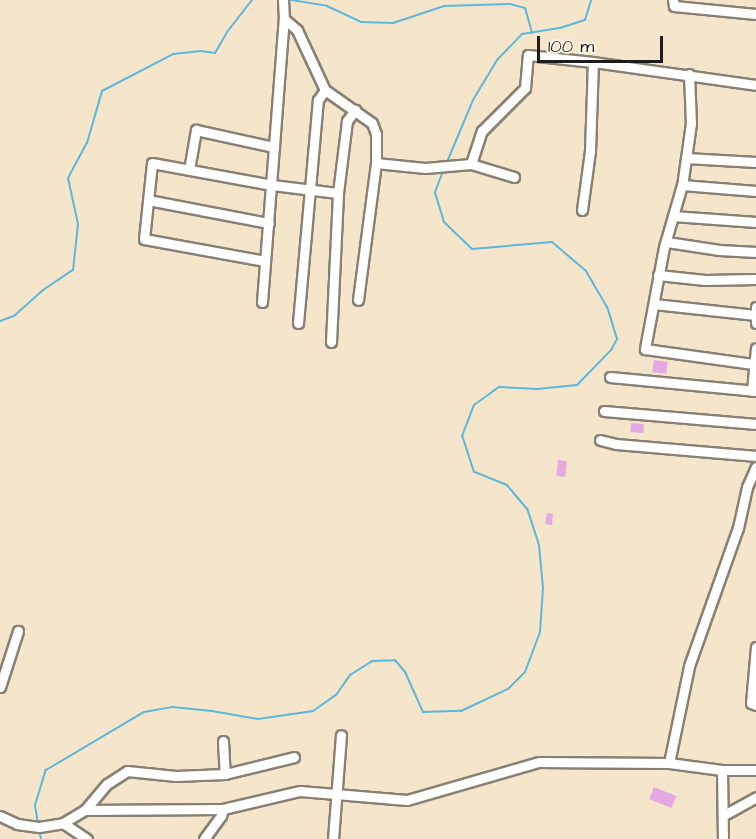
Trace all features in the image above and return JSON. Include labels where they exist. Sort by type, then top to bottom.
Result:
[{"type":"street","points":[[262,302],[284,19],[283,0]]},
{"type":"street","points":[[673,0],[674,6],[756,14]]},
{"type":"street","points":[[284,19],[297,30],[325,90],[372,123],[376,134],[376,163],[358,300]]},
{"type":"street","points":[[471,164],[482,131],[525,88],[528,55],[689,74],[756,85]]},
{"type":"street","points":[[582,210],[590,151],[588,141],[593,62]]},
{"type":"street","points":[[689,74],[691,123],[687,158],[658,275],[645,349],[753,363]]},
{"type":"street","points":[[298,323],[318,100],[325,90]]},
{"type":"street","points":[[331,342],[338,193],[347,121],[355,110]]},
{"type":"street","points":[[189,170],[196,130],[274,147]]},
{"type":"street","points":[[687,158],[756,162]]},
{"type":"street","points":[[376,163],[425,168],[471,164],[514,177]]},
{"type":"street","points":[[265,261],[144,239],[152,164],[272,185],[338,193]]},
{"type":"street","points":[[682,185],[756,191]]},
{"type":"street","points":[[148,200],[268,223]]},
{"type":"street","points":[[673,216],[756,222]]},
{"type":"street","points":[[667,242],[756,252]]},
{"type":"street","points":[[658,275],[705,280],[756,279]]},
{"type":"street","points":[[654,304],[756,315]]},
{"type":"street","points":[[610,377],[754,391],[753,363],[756,348]]},
{"type":"street","points":[[604,411],[756,424]]},
{"type":"street","points":[[600,440],[616,444],[756,456]]},
{"type":"street","points":[[669,763],[689,666],[738,528],[747,487],[756,466]]},
{"type":"street","points":[[0,687],[18,631]]},
{"type":"street","points":[[756,647],[751,704],[756,705]]},
{"type":"street","points":[[333,839],[341,735]]},
{"type":"street","points":[[223,741],[225,774]]},
{"type":"street","points":[[0,816],[17,824],[39,827],[63,823],[86,810],[107,784],[127,771],[176,776],[225,774],[294,757]]},
{"type":"street","points":[[86,810],[223,809],[300,791],[407,800],[539,762],[669,763],[722,770],[756,770]]},
{"type":"street","points":[[722,770],[723,839]]},
{"type":"street","points":[[724,815],[756,797]]},
{"type":"street","points":[[204,839],[221,816],[223,809]]},
{"type":"street","points":[[63,823],[87,839]]},
{"type":"building","points":[[654,360],[668,362],[666,374],[652,372]]},
{"type":"building","points":[[631,423],[644,424],[643,433],[630,432]]},
{"type":"building","points":[[558,460],[567,461],[565,477],[556,476]]},
{"type":"building","points":[[547,513],[553,514],[552,525],[545,524]]},
{"type":"building","points":[[654,787],[676,796],[671,808],[649,799]]},
{"type":"waterway","points":[[0,321],[14,316],[43,290],[73,270],[78,224],[68,178],[87,143],[102,91],[173,54],[201,51],[215,53],[227,32],[252,0]]},
{"type":"waterway","points":[[291,0],[327,6],[361,22],[393,23],[444,6],[510,4],[525,8],[532,33]]},
{"type":"waterway","points":[[447,162],[473,100],[497,60],[522,34],[560,28],[585,20],[591,0]]},
{"type":"waterway","points":[[38,824],[35,805],[46,770],[144,712],[172,707],[258,719],[313,711],[336,695],[350,675],[372,661],[395,660],[405,672],[423,712],[461,711],[508,689],[525,672],[540,632],[543,588],[539,545],[527,509],[507,485],[474,472],[462,436],[474,405],[499,387],[537,389],[577,385],[611,350],[617,339],[608,309],[586,271],[552,242],[472,249],[444,222],[435,192],[443,171]]},
{"type":"waterway","points":[[39,830],[41,839]]}]
